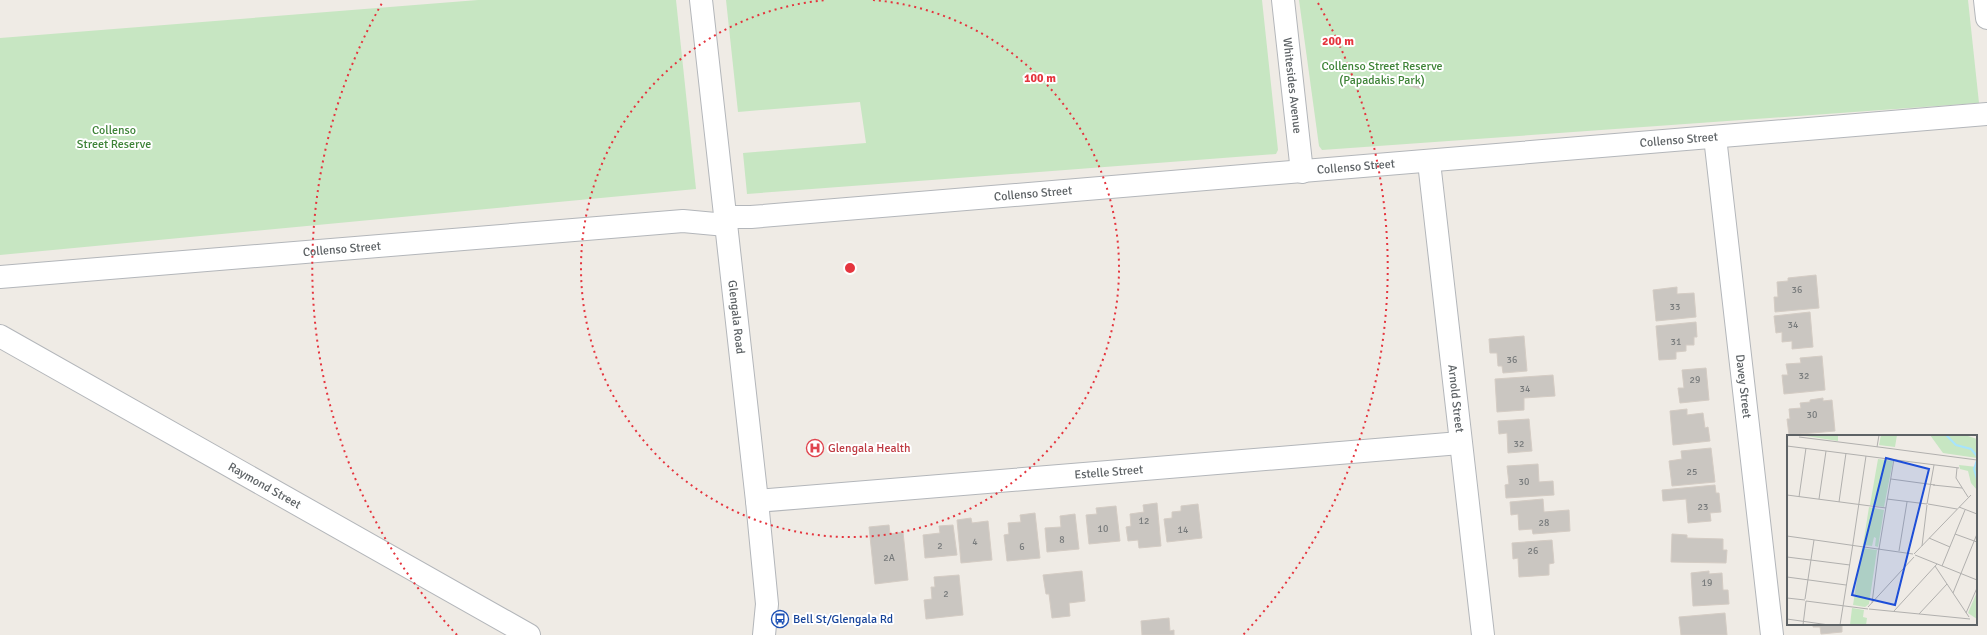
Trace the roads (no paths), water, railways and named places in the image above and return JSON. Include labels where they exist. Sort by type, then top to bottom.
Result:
[{"type":"street","name":"Glengala Road","points":[[701,0],[757,501],[767,604],[764,635]]},
{"type":"street","name":"Whitesides Avenue","points":[[1283,0],[1302,172]]},
{"type":"street","points":[[1985,0],[1987,18]]},
{"type":"street","name":"Collenso Street","points":[[0,277],[725,217],[759,217],[1987,114]]},
{"type":"street","name":"Davey Street","points":[[1714,137],[1772,635]]},
{"type":"street","name":"Arnold Street","points":[[1429,162],[1483,635]]},
{"type":"street","name":"Raymond Street","points":[[0,336],[529,635]]},
{"type":"street","name":"Estelle Street","points":[[757,501],[1460,443]]},
{"type":"place","name":"Glengala Health","points":[[815,448]]},
{"type":"place","name":"Bell St/Glengala Rd","points":[[780,619]]},
{"type":"park label","name":"Collenso Street Reserve (Papadakis Park)","points":[[1382,73]]},
{"type":"park label","name":"Collenso Street Reserve","points":[[114,137]]}]
